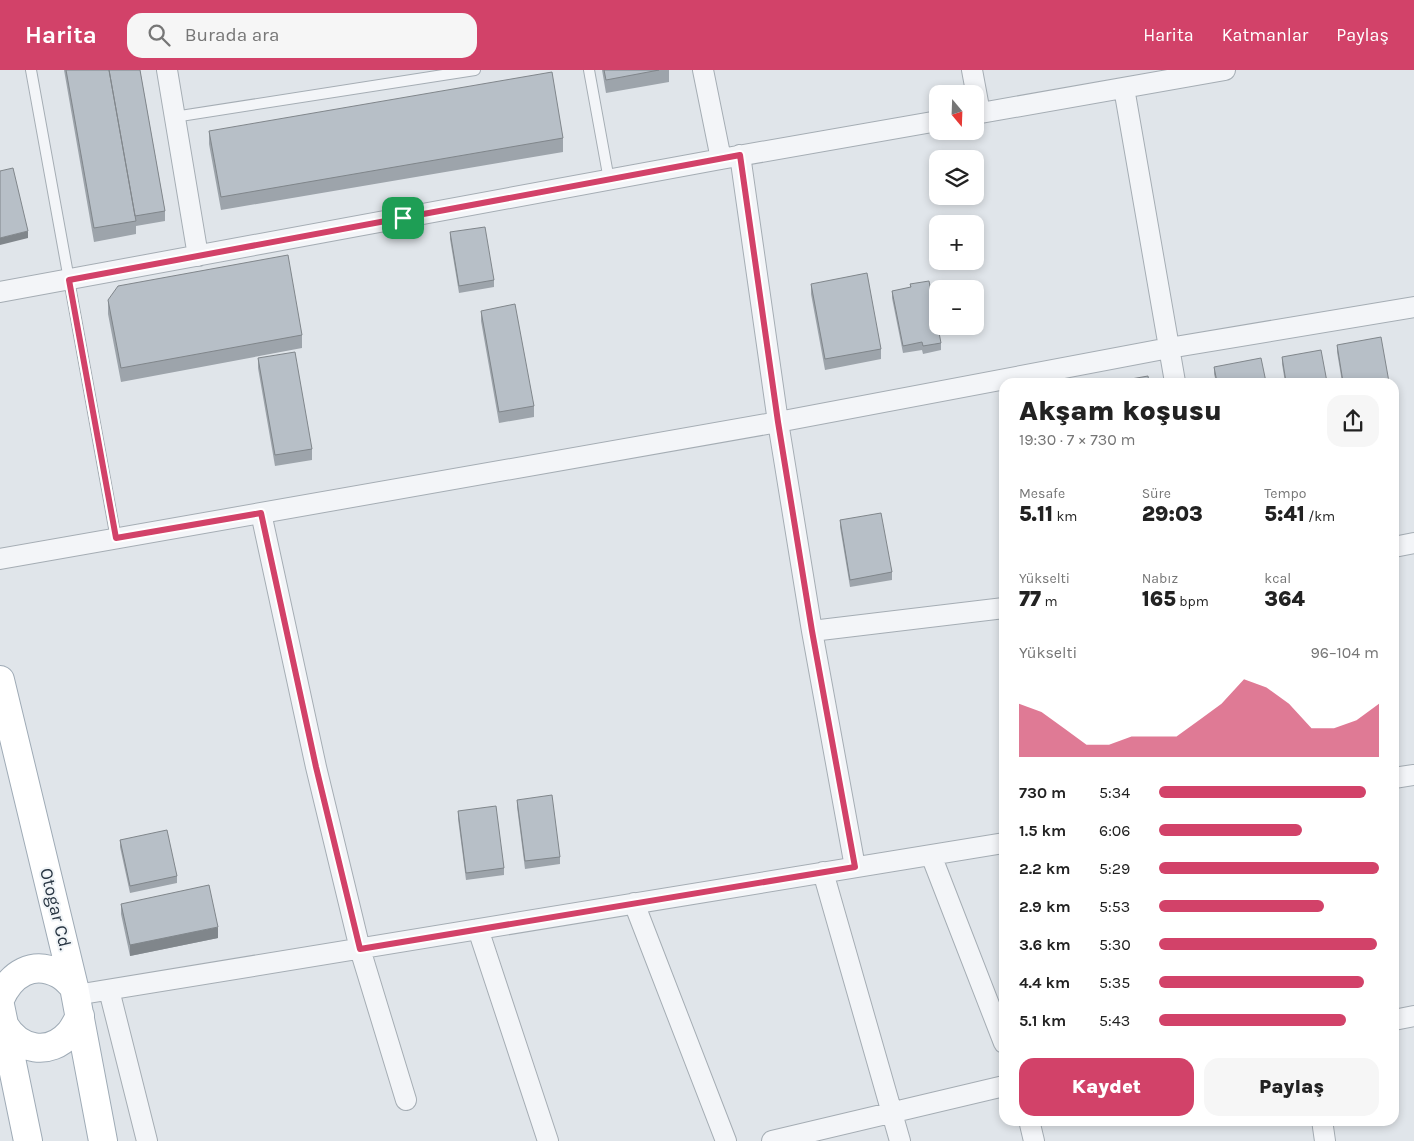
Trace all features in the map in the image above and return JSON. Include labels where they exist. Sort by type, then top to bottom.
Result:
[{"type":"main road","name":"Otogar Cd.","points":[[0,680],[77,999],[103,1141]]},
{"type":"main road","points":[[0,999],[5,988],[13,979],[24,972],[36,969],[48,970],[60,975],[77,999],[70,1033],[60,1042],[48,1047],[35,1048],[22,1044],[11,1036],[2,1015]]},
{"type":"main road","points":[[2,1015],[28,1141]]},
{"type":"street","points":[[166,70],[198,256]]},
{"type":"street","points":[[703,70],[731,157],[778,422],[812,631],[855,867]]},
{"type":"street","points":[[972,70],[974,85]]},
{"type":"street","points":[[984,113],[1124,88],[1189,73],[1225,70]]},
{"type":"street","points":[[1124,88],[1174,378]]},
{"type":"street","points":[[0,292],[731,157],[929,123]]},
{"type":"street","points":[[1010,378],[1169,348],[1414,307]]},
{"type":"street","points":[[0,559],[778,422],[999,380]]},
{"type":"street","points":[[261,513],[316,767],[360,949],[406,1100]]},
{"type":"street","points":[[1399,546],[1414,544]]},
{"type":"street","points":[[812,631],[999,609]]},
{"type":"street","points":[[1399,777],[1414,775]]},
{"type":"street","points":[[77,999],[109,990],[999,844]]},
{"type":"street","points":[[931,855],[999,1029]]},
{"type":"street","points":[[823,872],[900,1141]]},
{"type":"street","points":[[634,904],[726,1141]]},
{"type":"street","points":[[478,929],[548,1141]]},
{"type":"street","points":[[109,990],[146,1141]]},
{"type":"street","points":[[1399,1019],[1414,1016]]},
{"type":"street","points":[[772,1141],[999,1087]]},
{"type":"street","points":[[1030,1126],[1034,1141]]},
{"type":"street","points":[[1323,1126],[1325,1141]]},
{"type":"lane","points":[[31,70],[116,538]]},
{"type":"lane","points":[[174,117],[475,70]]},
{"type":"lane","points":[[589,70],[609,180]]},
{"type":"building","points":[[66,70],[109,70],[136,221],[94,228]]},
{"type":"building","points":[[109,70],[140,70],[165,211],[135,216]]},
{"type":"building","points":[[604,70],[659,70],[606,80]]},
{"type":"building","points":[[552,72],[563,138],[221,197],[209,131]]},
{"type":"building","points":[[13,168],[28,231],[0,238],[0,171]]},
{"type":"building","points":[[485,227],[494,280],[459,286],[450,232]]},
{"type":"building","points":[[288,255],[302,335],[121,368],[108,300],[118,286]]},
{"type":"building","points":[[867,273],[881,349],[825,359],[811,284]]},
{"type":"building","points":[[929,281],[929,335],[939,335],[941,343],[923,346],[922,342],[903,346],[892,291],[911,287],[910,284]]},
{"type":"building","points":[[515,304],[534,406],[499,412],[481,311]]},
{"type":"building","points":[[1381,337],[1388,378],[1342,378],[1337,345]]},
{"type":"building","points":[[1321,350],[1326,378],[1285,378],[1282,357]]},
{"type":"building","points":[[295,352],[312,449],[275,455],[258,358]]},
{"type":"building","points":[[1261,358],[1265,378],[1216,378],[1214,367]]},
{"type":"building","points":[[881,513],[892,572],[850,580],[840,520]]},
{"type":"building","points":[[552,795],[560,857],[525,861],[517,800]]},
{"type":"building","points":[[496,806],[504,868],[466,873],[458,811]]},
{"type":"building","points":[[167,830],[177,876],[130,886],[120,840]]},
{"type":"building","points":[[209,885],[218,927],[130,945],[121,904]]},
{"type":"route","points":[[740,155],[778,422],[812,631],[855,867],[360,949],[316,767],[261,513],[116,538],[69,280],[403,218],[740,155]]}]
